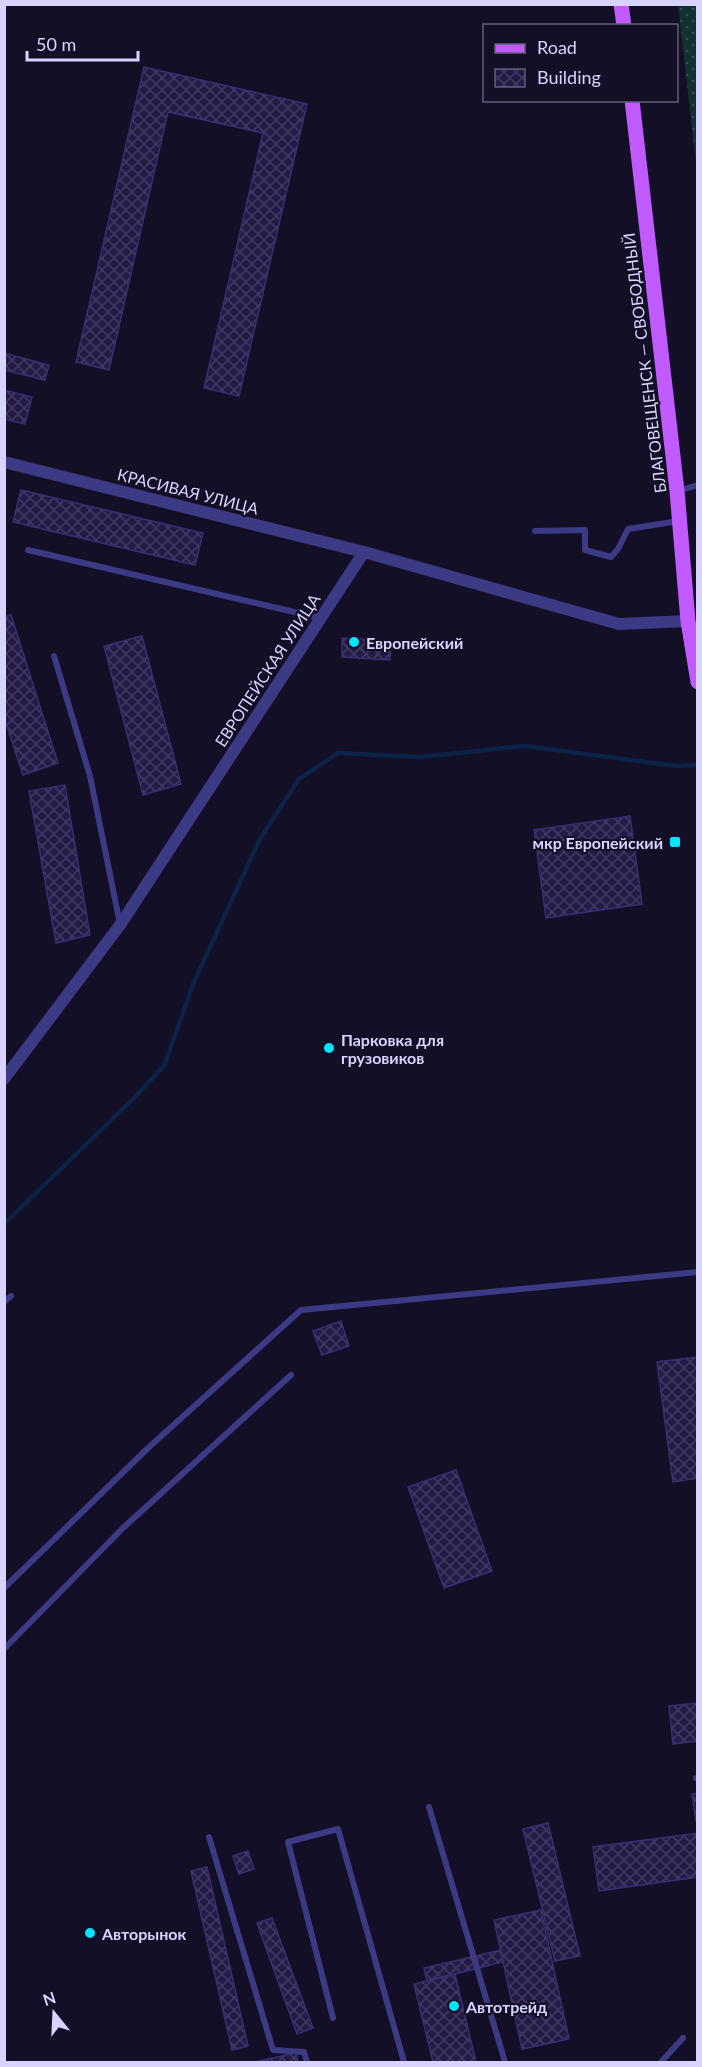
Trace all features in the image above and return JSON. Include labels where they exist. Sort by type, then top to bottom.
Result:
[{"type":"main road","points":[[621,4],[624,24]]},
{"type":"main road","name":"БЛАГОВЕЩЕНСК — СВОБОДНЫЙ","points":[[632,102],[698,681]]},
{"type":"street","name":"КРАСИВАЯ УЛИЦА","points":[[4,462],[364,552]]},
{"type":"street","name":"ЕВРОПЕЙСКАЯ УЛИЦА","points":[[4,1079],[120,925],[364,552]]},
{"type":"street","points":[[364,552],[619,624],[693,627]]},
{"type":"lane","points":[[677,492],[698,485]]},
{"type":"lane","points":[[535,531],[585,530],[585,550],[611,557],[618,549],[628,529],[680,521]]},
{"type":"lane","points":[[28,550],[320,618]]},
{"type":"lane","points":[[54,656],[90,776],[120,925]]},
{"type":"lane","points":[[4,1588],[148,1448],[300,1310],[698,1272]]},
{"type":"lane","points":[[4,1302],[11,1296]]},
{"type":"lane","points":[[4,1649],[123,1528],[291,1375]]},
{"type":"lane","points":[[429,1807],[505,2062]]},
{"type":"lane","points":[[333,2018],[288,1842],[338,1829],[404,2062]]},
{"type":"lane","points":[[209,1837],[273,2050],[304,2052],[307,2062]]},
{"type":"lane","points":[[661,2062],[683,2038]]},
{"type":"green space","points":[[678,5],[697,5],[697,172]]},
{"type":"building","points":[[144,67],[307,104],[239,396],[204,388],[263,133],[168,112],[109,370],[76,362]]},
{"type":"building","points":[[4,353],[49,365],[45,380],[4,370]]},
{"type":"building","points":[[4,390],[32,397],[25,424],[4,419]]},
{"type":"building","points":[[21,490],[203,533],[195,565],[13,522]]},
{"type":"building","points":[[11,615],[58,763],[23,775],[4,717],[4,617]]},
{"type":"building","points":[[142,636],[181,784],[143,795],[104,646]]},
{"type":"building","points":[[342,638],[391,641],[390,660],[342,657]]},
{"type":"building","points":[[65,785],[90,935],[56,943],[29,791]]},
{"type":"building","points":[[630,816],[642,904],[546,918],[534,830]]},
{"type":"building","points":[[341,1321],[349,1346],[322,1355],[313,1331]]},
{"type":"building","points":[[698,1357],[698,1478],[673,1482],[657,1362]]},
{"type":"building","points":[[456,1470],[492,1571],[444,1588],[408,1487]]},
{"type":"building","points":[[698,1703],[698,1741],[673,1744],[669,1706]]},
{"type":"building","points":[[698,1793],[698,1821],[696,1821],[692,1794]]},
{"type":"building","points":[[548,1823],[580,1956],[555,1961],[523,1829]]},
{"type":"building","points":[[698,1833],[698,1877],[599,1891],[593,1847]]},
{"type":"building","points":[[248,1851],[254,1869],[239,1874],[233,1856]]},
{"type":"building","points":[[207,1867],[248,2046],[232,2050],[191,1871]]},
{"type":"building","points":[[541,1910],[569,2039],[522,2049],[494,1920]]},
{"type":"building","points":[[272,1918],[313,2028],[297,2034],[257,1923]]},
{"type":"building","points":[[501,1950],[503,1962],[427,1981],[424,1968]]},
{"type":"building","points":[[455,1974],[476,2062],[433,2062],[414,1984]]},
{"type":"building","points":[[296,2053],[298,2062],[254,2062]]},
{"type":"waterway","points":[[4,1224],[164,1066],[194,982],[260,839],[299,779],[338,753],[420,757],[525,746],[677,766],[698,765]]},
{"type":"place","name":"Европейский","points":[[354,642]]},
{"type":"place","name":"мкр Европейский","points":[[675,842]]},
{"type":"place","name":"Парковка для грузовиков","points":[[329,1048]]},
{"type":"place","name":"Авторынок","points":[[90,1933]]},
{"type":"place","name":"Автотрейд","points":[[454,2006]]}]
